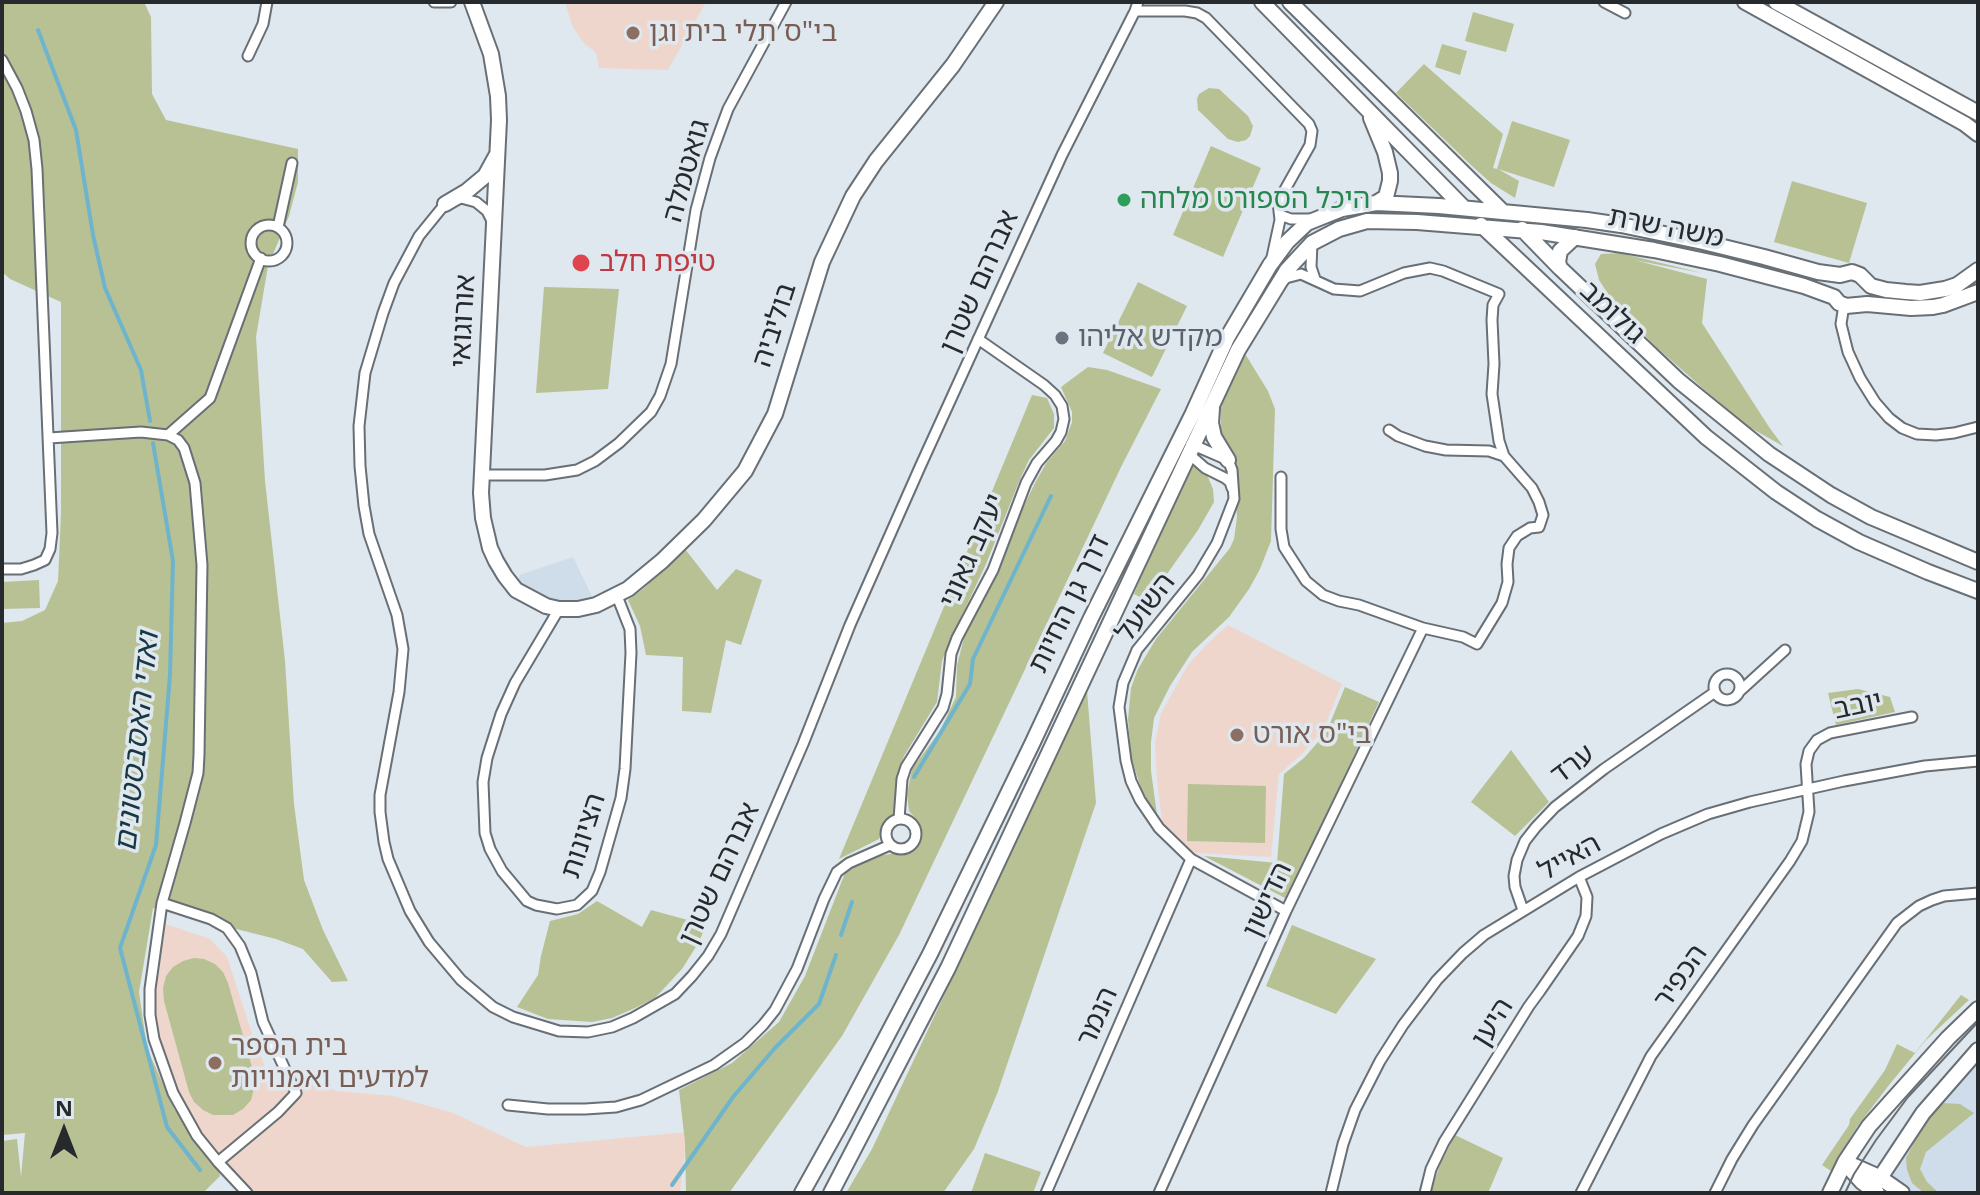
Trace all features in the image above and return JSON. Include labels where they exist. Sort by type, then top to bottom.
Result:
[{"type":"main road","name":"אורוגואי","points":[[472,2],[487,40],[498,96],[495,226],[482,475],[483,518],[490,548],[516,590],[546,606],[559,609]]},
{"type":"main road","name":"בוליביה","points":[[559,609],[596,605],[628,589],[704,520],[745,471],[775,414],[822,262],[853,196],[876,161],[953,65],[996,2]]},
{"type":"main road","name":"גולומב","points":[[1262,2],[1463,208],[1706,437],[1776,492],[1817,519],[1859,542],[1978,591]]},
{"type":"main road","name":"גולומב","points":[[1290,2],[1560,268],[1679,381],[1746,437],[1831,495],[1871,517],[1978,562]]},
{"type":"main road","points":[[1745,2],[1978,134]]},
{"type":"main road","points":[[1776,2],[1978,112]]},
{"type":"main road","points":[[1366,107],[1385,152],[1390,173],[1386,197],[1376,203]]},
{"type":"main road","points":[[445,204],[485,176],[498,152]]},
{"type":"main road","name":"דרך גן החיות","points":[[831,1193],[948,968],[1186,447],[1193,413],[1227,338],[1270,265],[1297,231],[1317,218],[1342,209],[1376,203],[1502,211]]},
{"type":"main road","name":"משה שרת","points":[[1502,211],[1621,225],[1840,275]]},
{"type":"main road","name":"דרך גן החיות","points":[[802,1193],[930,954],[1091,618],[1277,285],[1312,243],[1339,229],[1367,221],[1394,220],[1484,228]]},
{"type":"main road","name":"משה שרת","points":[[1484,228],[1575,237],[1654,250],[1804,286],[1845,302],[1933,307],[1978,292]]},
{"type":"main road","points":[[1560,268],[1560,251],[1575,237]]},
{"type":"main road","points":[[1865,282],[1886,290],[1920,293],[1957,285],[1978,270]]},
{"type":"main road","points":[[1847,272],[1860,275],[1865,282],[1866,293],[1845,302],[1832,289],[1840,275],[1847,272]]},
{"type":"main road","points":[[1212,406],[1214,437],[1228,460]]},
{"type":"main road","points":[[1830,1193],[1864,1132],[1978,1009]]},
{"type":"main road","points":[[1874,1188],[1923,1113],[1978,1050]]},
{"type":"main road","points":[[1845,1162],[1874,1188],[1902,1193]]},
{"type":"street","points":[[248,56],[263,24],[267,2]]},
{"type":"street","points":[[434,2],[451,2]]},
{"type":"street","name":"גואטמלה","points":[[482,475],[545,475],[577,470],[619,443],[651,412],[671,364],[696,210],[707,166],[728,109],[786,2]]},
{"type":"street","points":[[1604,2],[1625,13]]},
{"type":"street","points":[[1136,7],[1185,11],[1206,18],[1305,117],[1312,131],[1310,145],[1279,197],[1277,207],[1280,215],[1270,265]]},
{"type":"street","name":"אברהם שטרן","points":[[445,204],[419,236],[394,283],[365,373],[360,413],[360,466],[369,534],[397,615],[403,649],[399,692],[380,795],[384,842],[410,911],[442,959],[461,980],[493,1007],[540,1027],[588,1032],[633,1018],[675,994],[708,956],[734,908],[850,625],[1062,155],[1136,7]]},
{"type":"street","points":[[2,60],[22,99],[34,140],[39,186],[52,533],[45,560],[21,569],[2,569]]},
{"type":"street","points":[[1965,124],[1978,112]]},
{"type":"street","points":[[278,227],[292,163]]},
{"type":"street","points":[[445,204],[461,198],[476,202],[487,211],[495,226]]},
{"type":"street","points":[[1280,215],[1291,219],[1317,218]]},
{"type":"street","points":[[267,225],[278,227],[286,236],[286,248],[273,260],[256,255],[251,245],[253,234],[267,225]]},
{"type":"street","points":[[1312,243],[1311,262],[1315,279]]},
{"type":"street","points":[[168,435],[210,398],[261,258]]},
{"type":"street","points":[[1277,285],[1286,278],[1301,274],[1334,289],[1360,291],[1404,273],[1430,268],[1499,294],[1493,305],[1492,320],[1492,394],[1499,441],[1504,456],[1532,488],[1543,515],[1539,527],[1530,528],[1517,536],[1509,548],[1508,582],[1502,603],[1477,644],[1463,637],[1423,628],[1339,601],[1323,595],[1306,581],[1284,547],[1281,477]]},
{"type":"street","points":[[1845,302],[1841,324],[1848,352],[1860,378],[1889,418],[1917,434],[1954,433],[1978,427]]},
{"type":"street","name":"יעקב גאוני","points":[[899,819],[902,779],[906,767],[943,708],[954,646],[993,570],[1026,483],[1037,463],[1056,441],[1064,419],[1062,406],[1055,395],[978,339]]},
{"type":"street","points":[[1389,430],[1425,446],[1489,451],[1504,456]]},
{"type":"street","points":[[49,438],[141,432],[168,435],[178,440],[184,448],[195,483],[202,565],[198,773],[162,903],[150,989],[150,1015],[154,1039],[173,1093],[197,1136],[247,1193]]},
{"type":"street","points":[[1186,447],[1228,460]]},
{"type":"street","points":[[1186,447],[1205,468],[1230,482],[1234,499]]},
{"type":"street","name":"השועל","points":[[1228,460],[1232,470],[1234,499],[1217,543],[1198,575],[1137,650],[1123,683],[1119,707],[1131,781],[1159,828],[1191,859],[1286,911]]},
{"type":"street","name":"הציונות","points":[[559,609],[515,683],[501,714],[483,782],[485,833],[502,871],[527,901],[557,909],[577,905],[592,891],[621,798],[631,653],[630,629],[617,596]]},
{"type":"street","name":"הדישון","points":[[1159,1193],[1286,911],[1423,628]]},
{"type":"street","points":[[1740,691],[1739,680],[1728,674],[1717,679],[1714,688],[1718,696],[1727,700],[1734,698],[1785,650]]},
{"type":"street","name":"ערד","points":[[1523,910],[1514,876],[1525,841],[1536,827],[1555,807],[1604,769],[1715,692]]},
{"type":"street","name":"יובב","points":[[1807,788],[1806,764],[1809,751],[1817,740],[1830,733],[1912,717]]},
{"type":"street","name":"האייל","points":[[1331,1193],[1343,1144],[1361,1097],[1380,1061],[1403,1025],[1450,965],[1484,935],[1579,877],[1661,834],[1708,814],[1807,788],[1925,766],[1978,761]]},
{"type":"street","name":"הכפיר","points":[[1581,1193],[1651,1056],[1802,841],[1809,812],[1807,788]]},
{"type":"street","points":[[899,819],[908,820],[915,828],[912,845],[900,849],[890,845],[885,836],[887,827],[899,819]]},
{"type":"street","points":[[508,1105],[548,1109],[616,1107],[641,1100],[714,1065],[745,1043],[775,1010],[797,969],[837,872],[856,859],[890,845]]},
{"type":"street","name":"הנמר","points":[[1046,1193],[1191,859]]},
{"type":"street","name":"היען","points":[[1425,1193],[1431,1169],[1444,1142],[1529,1006],[1578,936],[1586,916],[1587,897],[1579,877]]},
{"type":"street","points":[[1715,1193],[1753,1125],[1897,923],[1932,900],[1978,893]]},
{"type":"street","points":[[162,903],[211,919],[227,928],[240,946],[251,973],[263,1022],[296,1093],[218,1162]]},
{"type":"shaded area","name":"בי\"ס תלי בית וגן","points":[[565,2],[706,2],[668,70],[599,68],[596,53],[582,41],[572,25]]},
{"type":"shaded area","points":[[573,557],[596,605],[578,609],[516,590],[520,575]]},
{"type":"shaded area","name":"בי\"ס אורט","points":[[1228,625],[1342,684],[1324,728],[1302,754],[1279,774],[1271,857],[1195,853],[1163,828],[1155,742],[1161,713],[1188,665]]},
{"type":"shaded area","name":"בית הספר למדעים ואמנויות","points":[[162,923],[210,939],[227,957],[256,1046],[274,1087],[302,1079],[337,1091],[393,1096],[453,1113],[526,1147],[687,1132],[680,1193],[253,1193],[213,1151],[176,1092],[159,1040],[154,995]]},
{"type":"shaded area","points":[[1978,1050],[1978,1193],[1902,1193],[1879,1177]]},
{"type":"green space","points":[[2,2],[144,2],[151,17],[152,94],[166,120],[298,149],[298,182],[289,216],[268,266],[256,337],[265,481],[285,661],[294,804],[304,880],[323,930],[348,981],[332,982],[303,949],[276,939],[153,908],[139,992],[147,1048],[174,1109],[218,1162],[220,1176],[203,1193],[2,1193],[2,1141],[17,1139],[21,1177],[25,1133],[2,1135],[2,623],[22,621],[45,610],[58,581],[61,302],[10,279],[2,272]]},
{"type":"green space","points":[[1473,12],[1514,24],[1506,52],[1465,41]]},
{"type":"green space","points":[[1442,44],[1467,51],[1460,75],[1435,67]]},
{"type":"green space","points":[[1424,64],[1503,134],[1493,168],[1497,169],[1512,121],[1570,140],[1554,187],[1498,169],[1519,181],[1515,198],[1472,166],[1396,93]]},
{"type":"green space","points":[[1209,88],[1219,89],[1248,116],[1253,126],[1246,140],[1238,142],[1228,139],[1198,110],[1199,94]]},
{"type":"green space","points":[[1211,146],[1261,168],[1223,257],[1173,235]]},
{"type":"green space","points":[[1792,181],[1867,203],[1849,263],[1774,242]]},
{"type":"green space","points":[[1620,253],[1702,273],[1634,260],[1707,279],[1702,323],[1783,446],[1749,427],[1706,391],[1654,345],[1614,303],[1599,280],[1595,264],[1601,254]]},
{"type":"green space","points":[[1138,282],[1187,306],[1152,377],[1103,353]]},
{"type":"green space","points":[[544,287],[619,289],[608,389],[536,393]]},
{"type":"green space","points":[[1244,352],[1268,391],[1275,409],[1271,541],[1249,589],[1229,617],[1192,652],[1154,718],[1151,771],[1157,815],[1142,791],[1131,757],[1128,719],[1131,688],[1156,639],[1234,539],[1236,504],[1222,442],[1220,409],[1222,390]]},
{"type":"green space","points":[[1088,367],[1107,370],[1161,389],[899,935],[842,1036],[729,1193],[686,1193],[685,1142],[679,1090],[732,1063],[779,1022],[805,976],[845,873],[863,859],[914,851],[921,839],[919,822],[909,811],[907,794],[912,769],[940,731],[956,697],[957,665],[964,638],[1014,526],[1047,462],[1065,441],[1072,412],[1061,387]]},
{"type":"green space","points":[[1032,395],[1047,398],[1054,414],[1054,428],[1029,460],[949,643],[942,661],[937,702],[904,756],[897,776],[895,814],[885,820],[879,839],[839,859]]},
{"type":"green space","points":[[1201,467],[1207,475],[1214,502],[1148,601],[1134,594],[1186,468]]},
{"type":"green space","points":[[685,549],[717,590],[736,569],[762,580],[741,645],[726,640],[711,713],[682,711],[683,657],[646,655],[640,626],[628,600]]},
{"type":"green space","points":[[39,580],[40,608],[2,609],[2,582]]},
{"type":"green space","points":[[1345,687],[1379,702],[1287,899],[1204,856],[1277,863],[1284,774],[1304,758],[1326,733]]},
{"type":"green space","points":[[1858,689],[1890,697],[1895,712],[1836,725],[1828,693]]},
{"type":"green space","points":[[1087,691],[1096,803],[997,1094],[974,1149],[943,1193],[846,1193],[872,1149]]},
{"type":"green space","points":[[1511,750],[1549,802],[1515,836],[1471,802]]},
{"type":"green space","points":[[1188,784],[1266,786],[1265,843],[1187,841]]},
{"type":"green space","points":[[597,901],[642,927],[651,910],[706,925],[682,969],[655,998],[612,1018],[592,1022],[548,1019],[517,1007],[538,975],[550,921],[578,914]]},
{"type":"green space","points":[[1292,925],[1376,959],[1336,1014],[1266,986]]},
{"type":"green space","points":[[194,958],[215,964],[223,972],[254,1074],[251,1100],[233,1115],[213,1115],[194,1102],[164,1001],[166,976],[173,967]]},
{"type":"green space","points":[[1961,995],[1969,1000],[1926,1040],[1889,1085],[1857,1127],[1831,1171],[1822,1165],[1885,1070],[1897,1044],[1915,1053]]},
{"type":"green space","points":[[1943,1103],[1960,1104],[1974,1113],[1926,1152],[1920,1169],[1927,1182],[1939,1193],[1924,1193],[1912,1183],[1906,1158],[1925,1121]]},
{"type":"green space","points":[[1455,1135],[1503,1158],[1488,1193],[1430,1193]]},
{"type":"green space","points":[[985,1153],[1041,1172],[1033,1193],[971,1193]]},
{"type":"waterway","name":"ואדי האסבסטונים","points":[[38,30],[76,130],[105,288],[141,370],[150,421]]},
{"type":"waterway","name":"ואדי האסבסטונים","points":[[153,443],[173,561],[170,675],[156,845],[120,948],[167,1127],[200,1170]]},
{"type":"waterway","points":[[914,777],[970,684],[973,659],[1051,496]]},
{"type":"waterway","points":[[841,935],[852,902]]},
{"type":"waterway","points":[[672,1185],[733,1097],[775,1048],[819,1004],[836,955]]},
{"type":"tram line","points":[[1845,1193],[1876,1140],[1908,1097],[1978,1022]]},
{"type":"place","name":"בי\"ס תלי בית וגן","points":[[633,33]]},
{"type":"place","name":"היכל הספורט מלחה","points":[[1124,200]]},
{"type":"place","name":"טיפת חלב","points":[[581,263]]},
{"type":"place","name":"מקדש אליהו","points":[[1062,338]]},
{"type":"place","name":"בי\"ס אורט","points":[[1237,735]]},
{"type":"place","name":"בית הספר למדעים ואמנויות","points":[[215,1063]]}]
